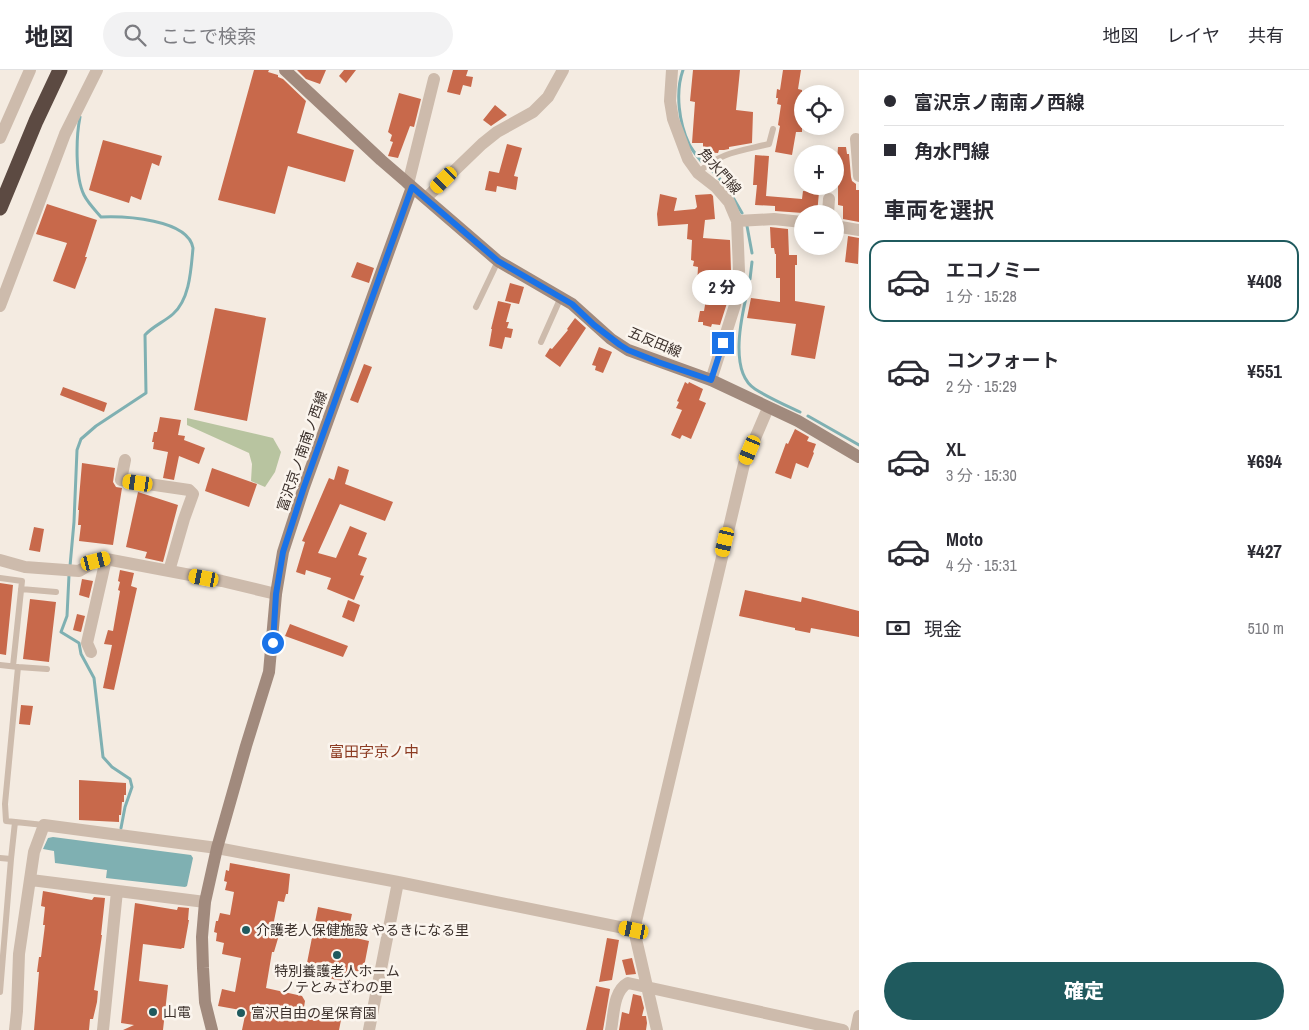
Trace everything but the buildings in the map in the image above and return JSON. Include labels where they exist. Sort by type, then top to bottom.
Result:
[{"type":"highway","points":[[0,208],[36,121],[60,70]]},
{"type":"street","points":[[0,138],[30,70]]},
{"type":"street","points":[[0,306],[65,134],[97,70]]},
{"type":"street","name":"五反田線","points":[[285,70],[374,154],[498,261],[572,304],[611,339],[628,350],[711,380],[798,421],[859,457]]},
{"type":"street","points":[[426,198],[482,144],[497,132],[533,112],[548,97],[563,70]]},
{"type":"street","name":"角水門線","points":[[672,70],[670,101],[673,119],[688,159],[698,172],[716,187],[729,202],[737,221],[739,271],[735,305],[711,380]]},
{"type":"street","points":[[410,186],[434,79]]},
{"type":"street","points":[[856,139],[859,176]]},
{"type":"street","name":"富沢京ノ南南ノ西線","points":[[212,1030],[205,1002],[203,968],[202,937],[205,902],[217,848],[269,672],[276,594],[283,552],[410,186]]},
{"type":"street","points":[[829,199],[829,205]]},
{"type":"street","points":[[737,221],[774,219],[794,221]]},
{"type":"street","points":[[844,228],[859,230]]},
{"type":"street","points":[[657,1030],[634,930],[744,464],[768,408]]},
{"type":"street","points":[[125,460],[121,480],[189,490],[193,494],[169,571]]},
{"type":"street","points":[[0,560],[25,567],[79,571],[96,561],[106,558],[222,581],[276,594]]},
{"type":"street","points":[[91,652],[87,643],[97,625],[106,558]]},
{"type":"street","points":[[15,1030],[20,954],[34,852],[44,825],[217,848],[398,882],[634,930]]},
{"type":"street","points":[[31,880],[205,902]]},
{"type":"street","points":[[369,1030],[398,882]]},
{"type":"street","points":[[103,1030],[118,891]]},
{"type":"street","points":[[611,1030],[618,992],[628,983],[843,1030]]},
{"type":"street","points":[[856,1030],[859,1016]]},
{"type":"lane","points":[[698,172],[709,162],[737,151],[769,144],[773,129]]},
{"type":"lane","points":[[476,306],[498,261]]},
{"type":"lane","points":[[541,342],[561,297]]},
{"type":"lane","points":[[0,578],[22,581],[3,815],[6,821],[44,825]]},
{"type":"lane","points":[[21,589],[56,592]]},
{"type":"lane","points":[[0,665],[47,669]]},
{"type":"lane","points":[[0,992],[4,899],[15,822]]},
{"type":"lane","points":[[0,858],[10,859]]},
{"type":"green space","points":[[187,418],[273,438],[281,452],[275,472],[265,487],[251,481],[252,464],[249,453],[187,425]]},
{"type":"water","points":[[53,837],[191,855],[193,858],[187,886],[106,878],[107,870],[55,863],[54,851],[43,849],[48,838]]},
{"type":"waterway","points":[[683,70],[679,88],[679,107],[689,144],[701,161]]},
{"type":"waterway","points":[[70,566],[77,450],[81,439],[96,426],[146,393],[145,335],[179,308],[189,283],[193,248],[189,238],[168,225],[124,217],[101,217],[94,209],[84,195],[79,178],[77,146],[80,117]]},
{"type":"waterway","points":[[709,167],[727,187],[742,213]]},
{"type":"waterway","points":[[747,226],[752,253]]},
{"type":"waterway","points":[[750,279],[752,262]]},
{"type":"waterway","points":[[748,289],[740,327],[739,356],[742,370],[747,381],[755,389],[800,412]]},
{"type":"waterway","points":[[808,416],[859,445]]},
{"type":"waterway","points":[[69,575],[67,616],[61,632],[79,643],[81,654],[94,678],[103,757],[112,767],[130,779],[132,787],[125,807],[121,828]]},
{"type":"place","name":"介護老人保健施設 やるきになる里","points":[[246,930]]},
{"type":"place","name":"特別養護老人ホーム ノテとみざわの里","points":[[337,955]]},
{"type":"place","name":"山電","points":[[153,1012]]},
{"type":"place","name":"富沢自由の星保育園","points":[[241,1013]]},
{"type":"district","name":"富田字京ノ中","points":[[374,752]]},
{"type":"route","points":[[273,643],[276,594],[283,552],[304,487],[412,187],[498,261],[572,304],[611,339],[628,350],[711,380],[723,343]]}]
